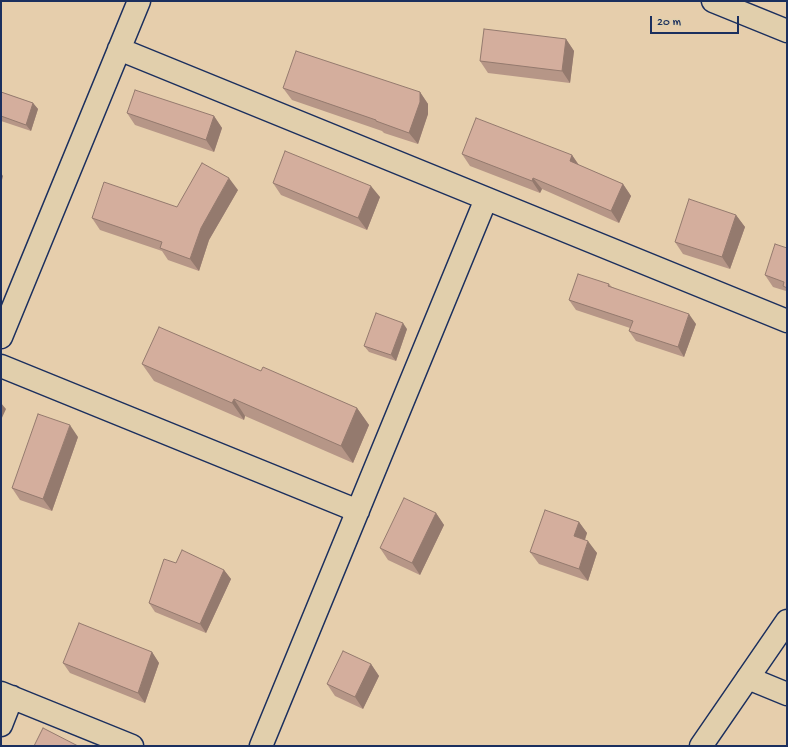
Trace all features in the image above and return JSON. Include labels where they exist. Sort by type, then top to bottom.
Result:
[{"type":"street","points":[[1,337],[139,1]]},
{"type":"street","points":[[713,1],[787,31]]},
{"type":"street","points":[[119,49],[787,321]]},
{"type":"street","points":[[261,746],[486,199]]},
{"type":"street","points":[[1,366],[358,512]]},
{"type":"street","points":[[701,746],[787,621]]},
{"type":"street","points":[[748,678],[787,694]]},
{"type":"street","points":[[1,724],[7,695],[132,746]]},
{"type":"building","points":[[484,29],[566,39],[562,71],[480,61]]},
{"type":"building","points":[[296,51],[420,92],[420,102],[409,133],[283,88]]},
{"type":"building","points":[[135,90],[214,116],[206,140],[127,113]]},
{"type":"building","points":[[1,92],[33,103],[26,125],[1,116]]},
{"type":"building","points":[[476,118],[572,155],[570,161],[623,184],[611,211],[533,178],[532,181],[462,154]]},
{"type":"building","points":[[285,151],[371,186],[358,218],[273,183]]},
{"type":"building","points":[[202,163],[229,178],[201,228],[190,259],[160,248],[162,242],[92,218],[104,182],[177,207]]},
{"type":"building","points":[[689,199],[736,215],[722,257],[675,242]]},
{"type":"building","points":[[775,244],[787,248],[787,288],[783,286],[784,282],[765,275]]},
{"type":"building","points":[[578,274],[689,314],[678,347],[629,331],[633,321],[569,300]]},
{"type":"building","points":[[376,313],[403,323],[391,355],[364,346]]},
{"type":"building","points":[[159,327],[261,371],[263,367],[357,408],[341,446],[234,399],[232,403],[142,364]]},
{"type":"building","points":[[38,414],[70,425],[43,499],[12,488]]},
{"type":"building","points":[[404,498],[436,513],[412,563],[380,548]]},
{"type":"building","points":[[545,510],[579,522],[574,536],[588,541],[579,569],[530,552]]},
{"type":"building","points":[[182,550],[224,570],[200,624],[149,603],[164,559],[176,563]]},
{"type":"building","points":[[79,623],[152,652],[138,693],[63,663]]},
{"type":"building","points":[[343,651],[371,664],[355,697],[327,684]]},
{"type":"building","points":[[43,728],[78,746],[34,746]]}]
